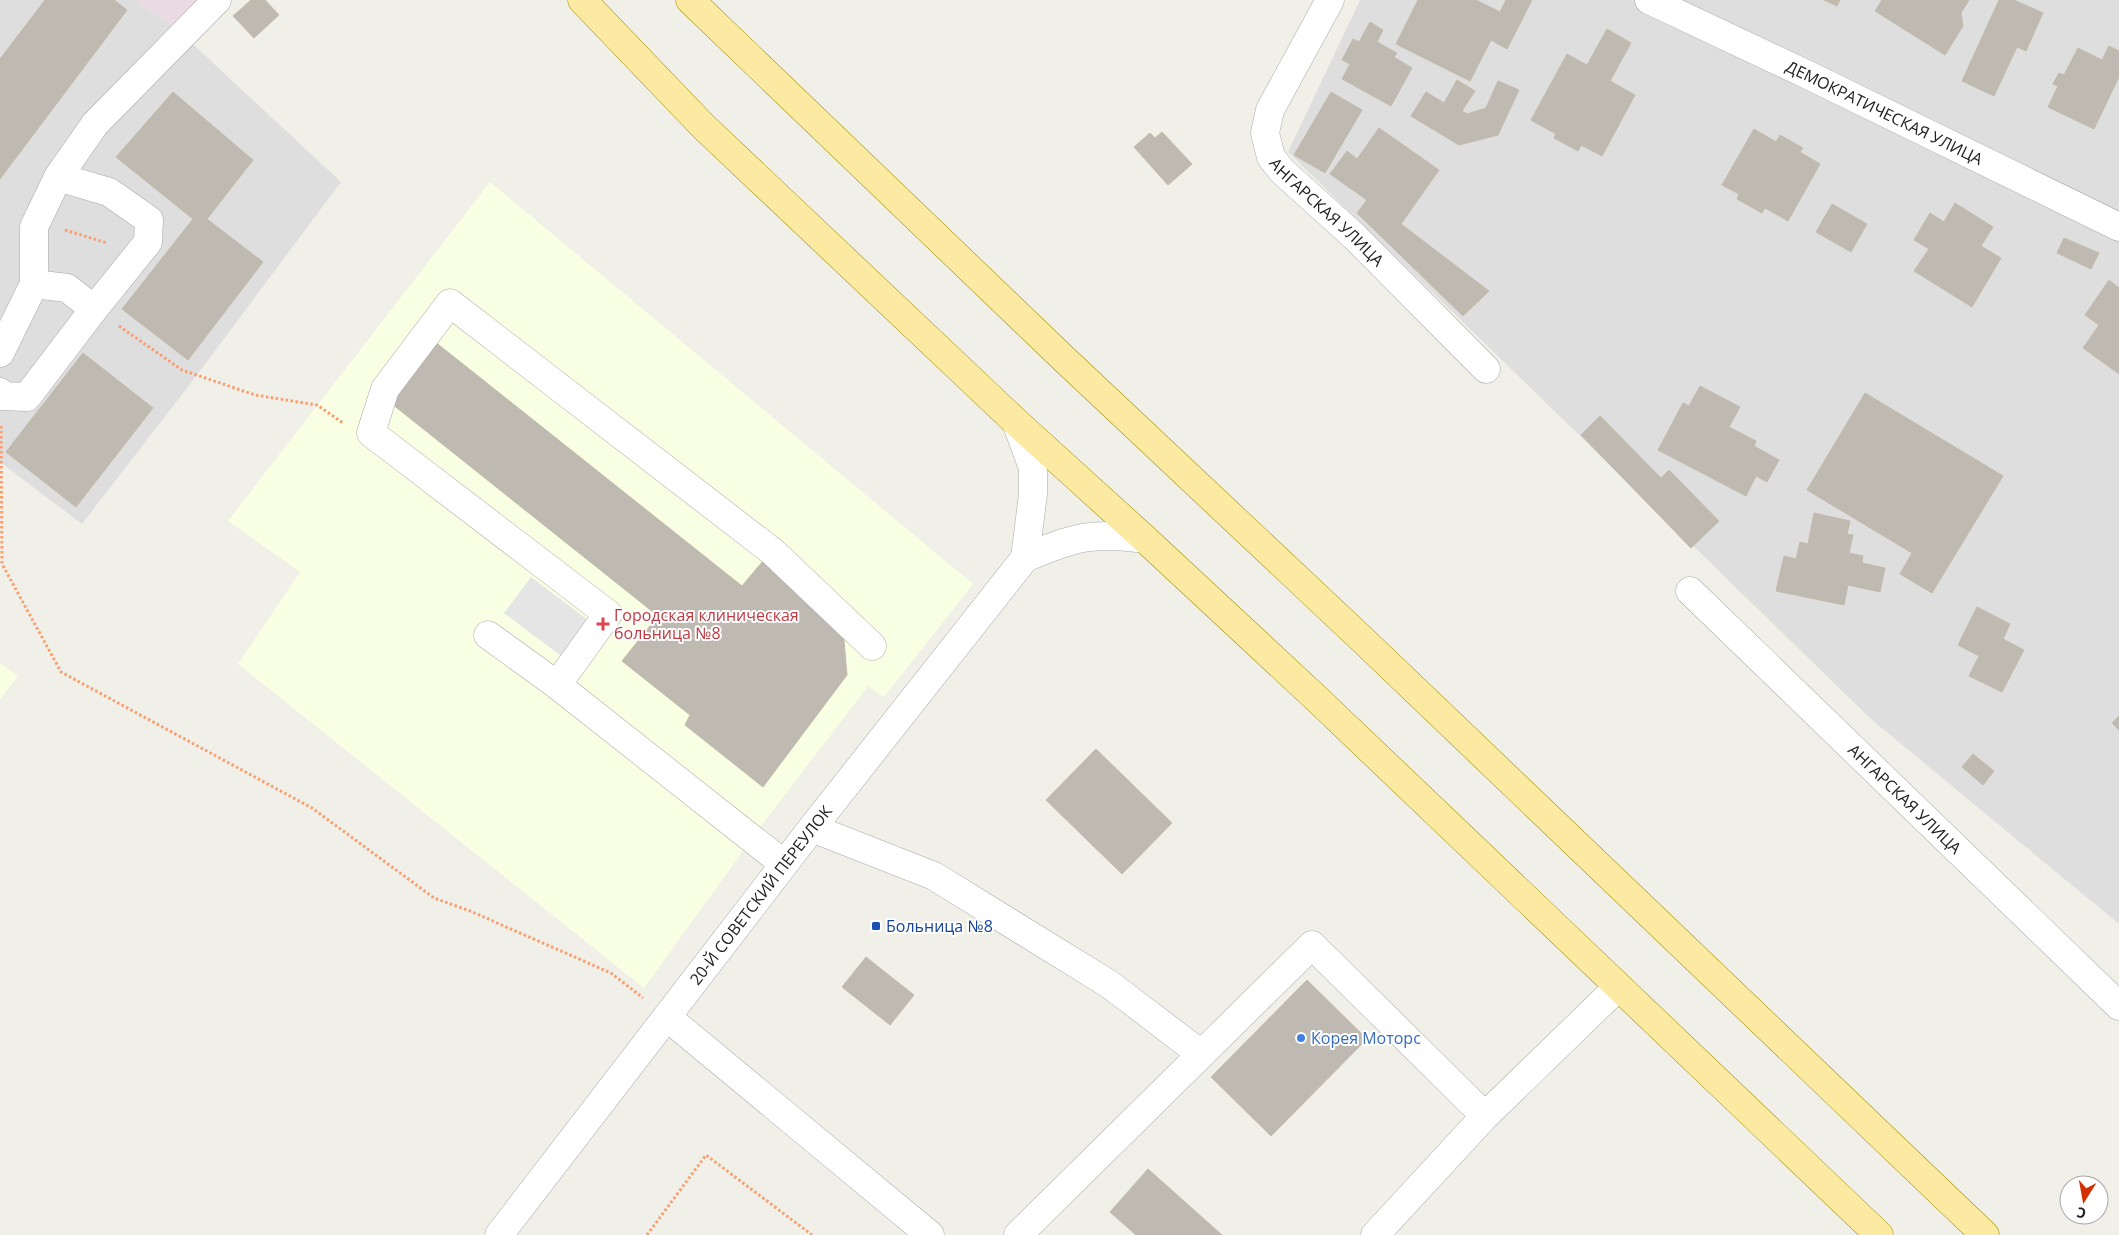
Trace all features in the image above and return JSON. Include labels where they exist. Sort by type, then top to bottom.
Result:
[{"type":"main road","points":[[582,0],[704,127],[1016,422],[1310,693],[1879,1235]]},
{"type":"main road","points":[[690,0],[1056,352],[1373,650],[1986,1233]]},
{"type":"street","points":[[0,353],[34,284],[34,228],[58,177],[95,124],[217,0]]},
{"type":"street","name":"АНГАРСКАЯ УЛИЦА","points":[[1330,0],[1270,110],[1265,133],[1272,157],[1282,170],[1355,237],[1486,368]]},
{"type":"street","name":"ДЕМОКРАТИЧЕСКАЯ УЛИЦА","points":[[1649,0],[1808,75],[2119,227]]},
{"type":"street","points":[[0,395],[27,398],[94,308],[148,242],[149,220],[109,192],[58,177]]},
{"type":"street","points":[[34,284],[67,288],[94,308]]},
{"type":"street","points":[[556,686],[608,614],[371,433],[385,389],[450,303],[773,552],[872,646]]},
{"type":"street","points":[[1016,422],[1033,468],[1033,494],[1025,558]]},
{"type":"street","points":[[1025,558],[1064,541],[1094,535],[1145,539]]},
{"type":"street","name":"20-Й СОВЕТСКИЙ ПЕРЕУЛОК","points":[[499,1235],[784,864],[1025,558]]},
{"type":"street","name":"АНГАРСКАЯ УЛИЦА","points":[[1690,591],[2119,1006]]},
{"type":"street","points":[[488,635],[784,864]]},
{"type":"street","points":[[812,828],[934,876],[1109,984],[1202,1054]]},
{"type":"street","points":[[1018,1235],[1312,945],[1485,1116]]},
{"type":"street","points":[[1375,1235],[1485,1116],[1618,987]]},
{"type":"street","points":[[667,1017],[930,1235]]},
{"type":"path","points":[[34,228],[56,227],[120,247],[136,257]]},
{"type":"path","points":[[94,308],[182,370],[255,395],[317,404],[352,430],[371,433]]},
{"type":"path","points":[[0,395],[2,564],[61,672],[312,808],[434,898],[470,911],[612,973],[667,1017]]},
{"type":"path","points":[[647,1235],[706,1155],[812,1235]]},
{"type":"shaded area","points":[[0,0],[140,0],[138,3],[179,29],[183,35],[341,182],[197,375],[82,524],[0,462]]},
{"type":"shaded area","points":[[140,0],[203,0],[179,29],[138,3]]},
{"type":"shaded area","points":[[1360,0],[2119,0],[2119,924],[1872,720],[1288,152]]},
{"type":"shaded area","name":"Городская клиническая больница №8","points":[[490,182],[973,584],[884,697],[868,686],[761,826],[644,988],[238,664],[300,572],[228,521]]},
{"type":"shaded area","points":[[531,577],[596,626],[569,662],[504,613]]},
{"type":"shaded area","points":[[0,663],[18,676],[0,699]]},
{"type":"building","points":[[45,0],[114,0],[127,10],[0,179],[0,59]]},
{"type":"building","points":[[251,0],[265,0],[279,15],[254,38],[233,16]]},
{"type":"building","points":[[1418,0],[1476,0],[1500,12],[1506,0],[1532,0],[1507,49],[1491,40],[1470,81],[1396,44]]},
{"type":"building","points":[[1824,0],[1840,0],[1837,6]]},
{"type":"building","points":[[1882,0],[1969,0],[1961,13],[1963,26],[1945,55],[1875,11]]},
{"type":"building","points":[[1999,0],[2014,0],[2043,13],[2026,51],[2017,47],[1994,96],[1962,81]]},
{"type":"building","points":[[1370,22],[1383,30],[1377,42],[1397,53],[1394,57],[1412,68],[1391,106],[1342,79],[1350,64],[1342,60],[1353,39],[1359,42]]},
{"type":"building","points":[[1607,29],[1631,43],[1610,81],[1635,95],[1602,156],[1581,145],[1578,151],[1554,138],[1556,134],[1531,120],[1567,54],[1587,65]]},
{"type":"building","points":[[2109,46],[2119,51],[2119,77],[2094,129],[2048,107],[2058,86],[2053,84],[2059,73],[2064,75],[2078,48],[2102,60]]},
{"type":"building","points":[[1457,80],[1475,91],[1462,111],[1467,114],[1486,108],[1498,81],[1519,90],[1498,135],[1459,145],[1411,116],[1426,92],[1444,103]]},
{"type":"building","points":[[173,92],[253,160],[207,219],[263,262],[188,360],[122,309],[193,219],[116,157]]},
{"type":"building","points":[[1331,92],[1362,110],[1325,173],[1294,155]]},
{"type":"building","points":[[1379,128],[1439,170],[1401,224],[1330,174],[1347,151],[1357,159]]},
{"type":"building","points":[[1754,129],[1776,142],[1780,135],[1803,148],[1800,152],[1820,164],[1788,221],[1765,208],[1762,213],[1737,199],[1739,194],[1722,185]]},
{"type":"building","points":[[1162,132],[1192,164],[1168,185],[1134,147],[1150,133],[1155,138]]},
{"type":"building","points":[[1367,200],[1489,291],[1463,316],[1357,213]]},
{"type":"building","points":[[1955,203],[1993,227],[1981,246],[2001,258],[1972,307],[1914,271],[1929,249],[1914,240],[1930,213],[1944,222]]},
{"type":"building","points":[[1832,204],[1867,224],[1851,252],[1816,232]]},
{"type":"building","points":[[2064,238],[2099,253],[2091,269],[2057,253]]},
{"type":"building","points":[[2109,280],[2119,288],[2119,374],[2083,348],[2099,325],[2085,315]]},
{"type":"building","points":[[434,341],[742,586],[763,561],[843,629],[847,675],[763,787],[685,725],[690,715],[622,661],[658,616],[387,400]]},
{"type":"building","points":[[83,353],[153,408],[76,507],[6,452]]},
{"type":"building","points":[[1700,386],[1740,407],[1729,427],[1756,441],[1754,446],[1779,460],[1767,482],[1756,476],[1746,496],[1658,450],[1683,403],[1689,406]]},
{"type":"building","points":[[1865,393],[2003,476],[1932,593],[1900,574],[1912,553],[1807,490]]},
{"type":"building","points":[[1600,416],[1661,478],[1669,470],[1719,521],[1691,548],[1581,435]]},
{"type":"building","points":[[1814,513],[1850,521],[1847,534],[1853,535],[1849,553],[1863,556],[1862,563],[1885,568],[1880,592],[1848,585],[1844,605],[1776,591],[1784,556],[1796,559],[1800,542],[1808,544]]},
{"type":"building","points":[[1977,607],[2010,624],[2003,639],[2024,650],[2002,692],[1969,676],[1979,656],[1958,645]]},
{"type":"building","points":[[2119,716],[2119,730],[2112,723]]},
{"type":"building","points":[[1096,749],[1172,823],[1122,874],[1046,800]]},
{"type":"building","points":[[1973,754],[1994,771],[1983,785],[1962,767]]},
{"type":"building","points":[[866,957],[914,995],[890,1025],[842,987]]},
{"type":"building","points":[[1307,980],[1367,1039],[1271,1136],[1211,1077]]},
{"type":"building","points":[[1148,1169],[1222,1235],[1136,1235],[1110,1212]]},
{"type":"place","name":"Городская клиническая больница №8","points":[[603,624]]},
{"type":"place","name":"Больница №8","points":[[876,926]]},
{"type":"place","name":"Корея Моторс","points":[[1301,1038]]}]
